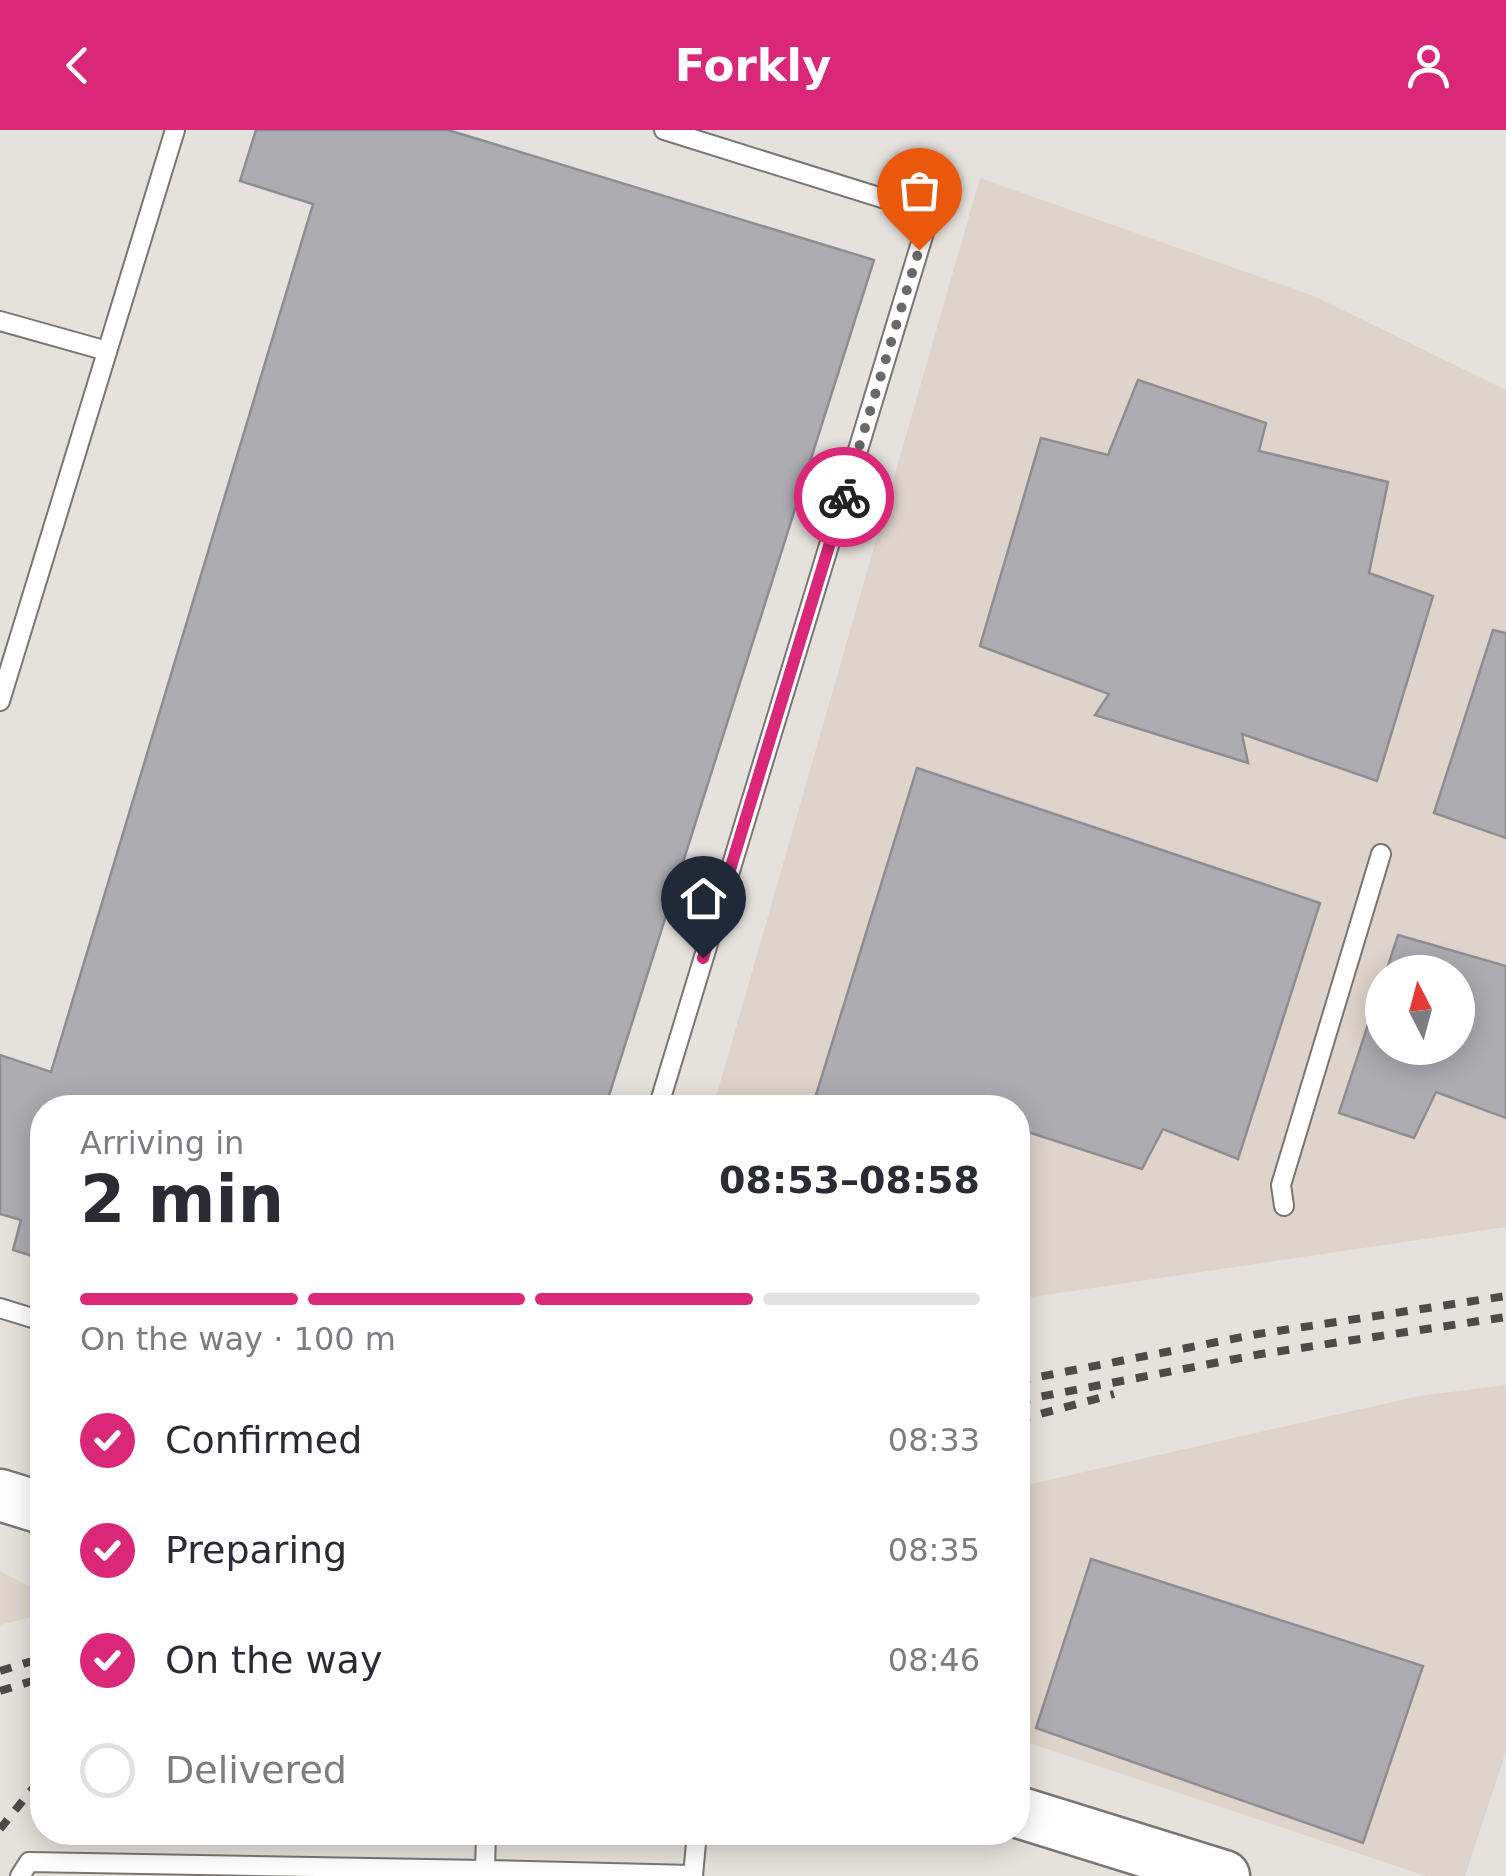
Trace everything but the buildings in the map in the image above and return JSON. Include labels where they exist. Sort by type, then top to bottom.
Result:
[{"type":"main road","points":[[0,1495],[30,1504]]},
{"type":"main road","points":[[1030,1816],[1224,1876]]},
{"type":"lane","points":[[0,701],[175,130]]},
{"type":"lane","points":[[662,1095],[930,213],[664,130]]},
{"type":"lane","points":[[0,321],[106,351]]},
{"type":"lane","points":[[1284,1206],[1280,1185],[1382,854]]},
{"type":"lane","points":[[0,1308],[30,1317]]},
{"type":"lane","points":[[485,1870],[486,1845]]},
{"type":"lane","points":[[20,1876],[29,1862],[693,1876],[695,1845]]},
{"type":"shaded area","points":[[980,178],[1314,296],[1506,390],[1506,1227],[1030,1297],[1030,1095],[717,1095]]},
{"type":"shaded area","points":[[1506,1385],[1506,1751],[1465,1876],[1426,1876],[1030,1743],[1030,1484],[1419,1396]]},
{"type":"shaded area","points":[[0,1571],[30,1587],[30,1617],[0,1625]]},
{"type":"railway","points":[[1030,1379],[1258,1334],[1506,1296]]},
{"type":"railway","points":[[1030,1399],[1261,1354],[1506,1317]]},
{"type":"railway","points":[[1030,1417],[1114,1394]]},
{"type":"railway","points":[[0,1671],[30,1662]]},
{"type":"railway","points":[[0,1691],[30,1682]]},
{"type":"railway","points":[[0,1829],[30,1792]]},
{"type":"way so far","points":[[844,497],[919,250]]},
{"type":"route","points":[[703,958],[844,497]]}]
